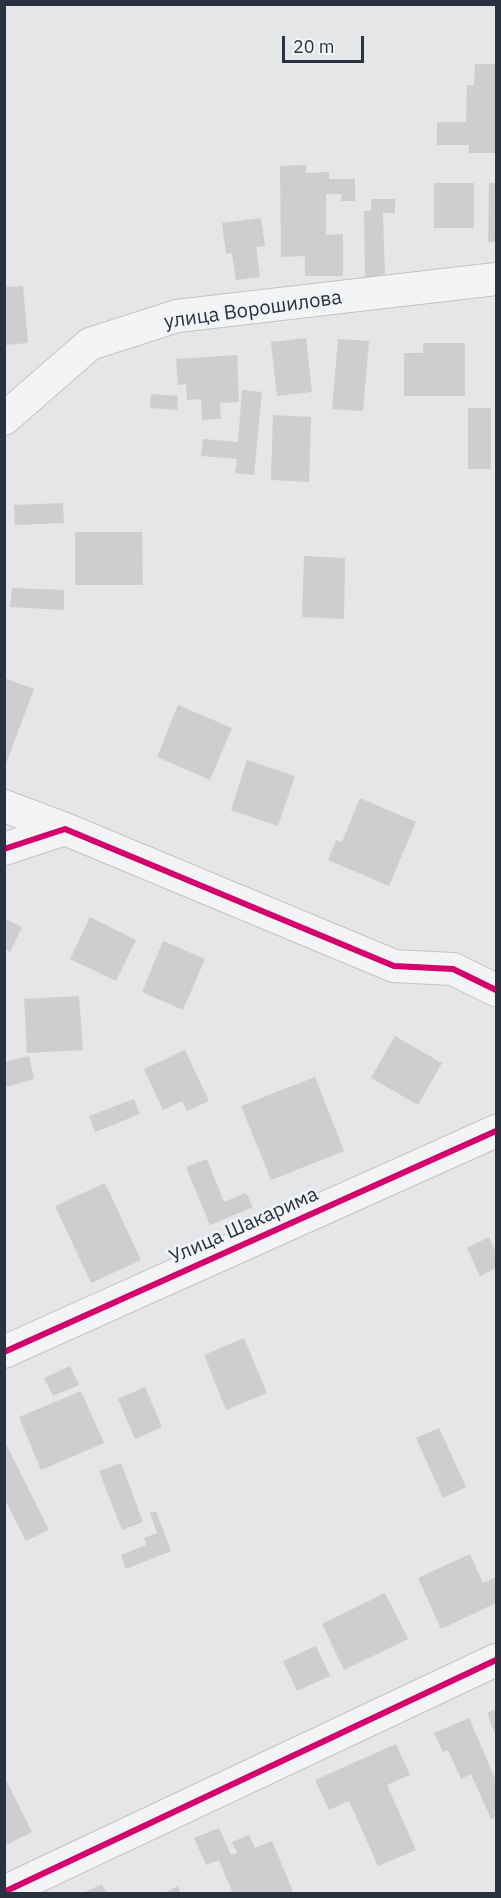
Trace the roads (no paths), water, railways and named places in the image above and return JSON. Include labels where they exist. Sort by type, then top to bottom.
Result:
[{"type":"street","name":"улица Ворошилова","points":[[4,419],[90,344],[177,316],[496,279]]},
{"type":"street","points":[[4,806],[65,829],[394,966],[453,969],[496,990]]},
{"type":"street","points":[[4,849],[65,829]]},
{"type":"street","name":"Улица Шакарима","points":[[4,1352],[496,1131]]},
{"type":"street","points":[[4,1892],[496,1660]]}]
